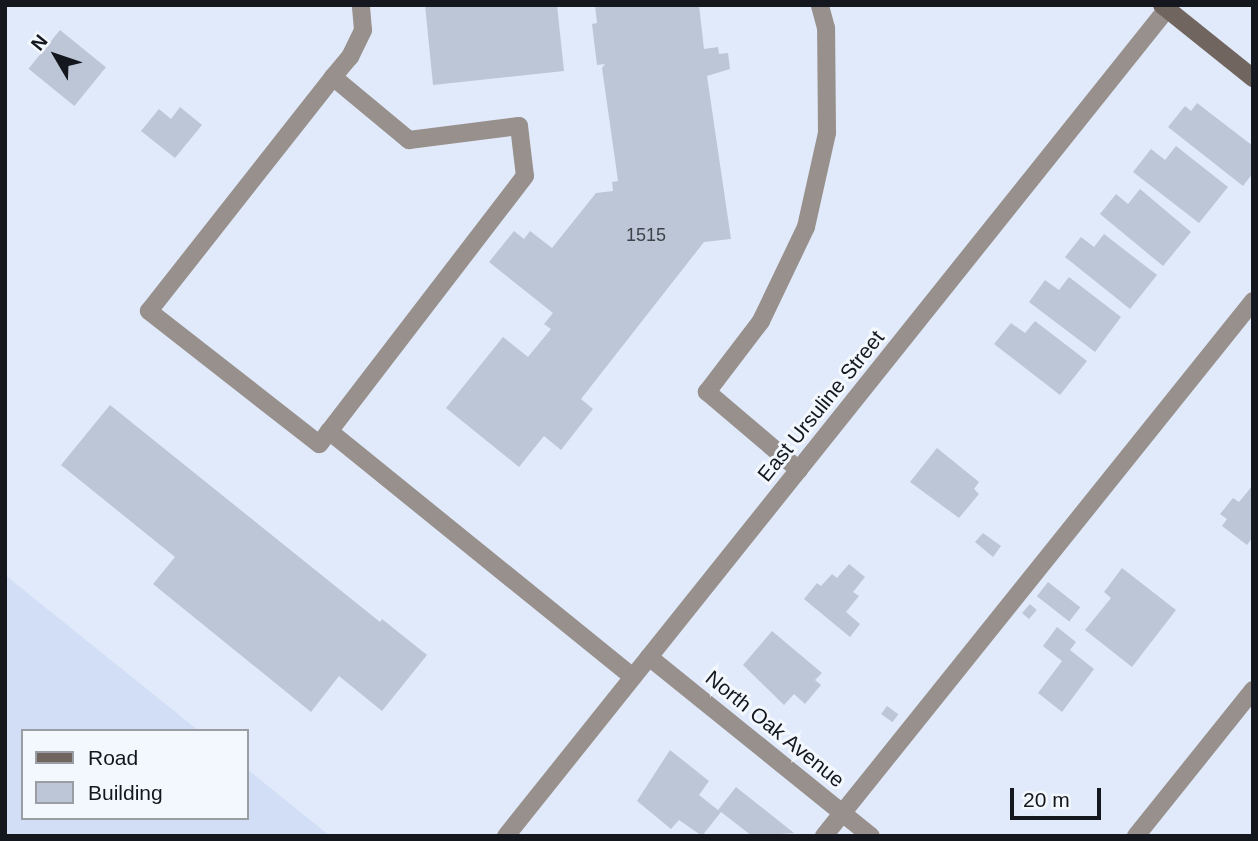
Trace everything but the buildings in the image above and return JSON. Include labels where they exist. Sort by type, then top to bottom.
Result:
[{"type":"main road","points":[[1167,7],[1253,78]]},
{"type":"street","points":[[333,78],[409,140],[519,126],[525,176],[319,444],[149,311],[333,78],[363,30],[361,5]]},
{"type":"street","points":[[799,470],[706,392],[761,321],[806,228],[827,133],[826,28],[820,5]]},
{"type":"street","name":"East Ursuline Street","points":[[506,836],[1167,7]]},
{"type":"street","points":[[824,836],[1253,301]]},
{"type":"street","points":[[329,431],[633,677]]},
{"type":"street","name":"North Oak Avenue","points":[[649,657],[871,836]]},
{"type":"street","points":[[1136,836],[1253,690]]},
{"type":"shaded area","points":[[5,575],[197,729],[21,729],[21,820],[248,820],[248,770],[330,836],[5,836]]}]
